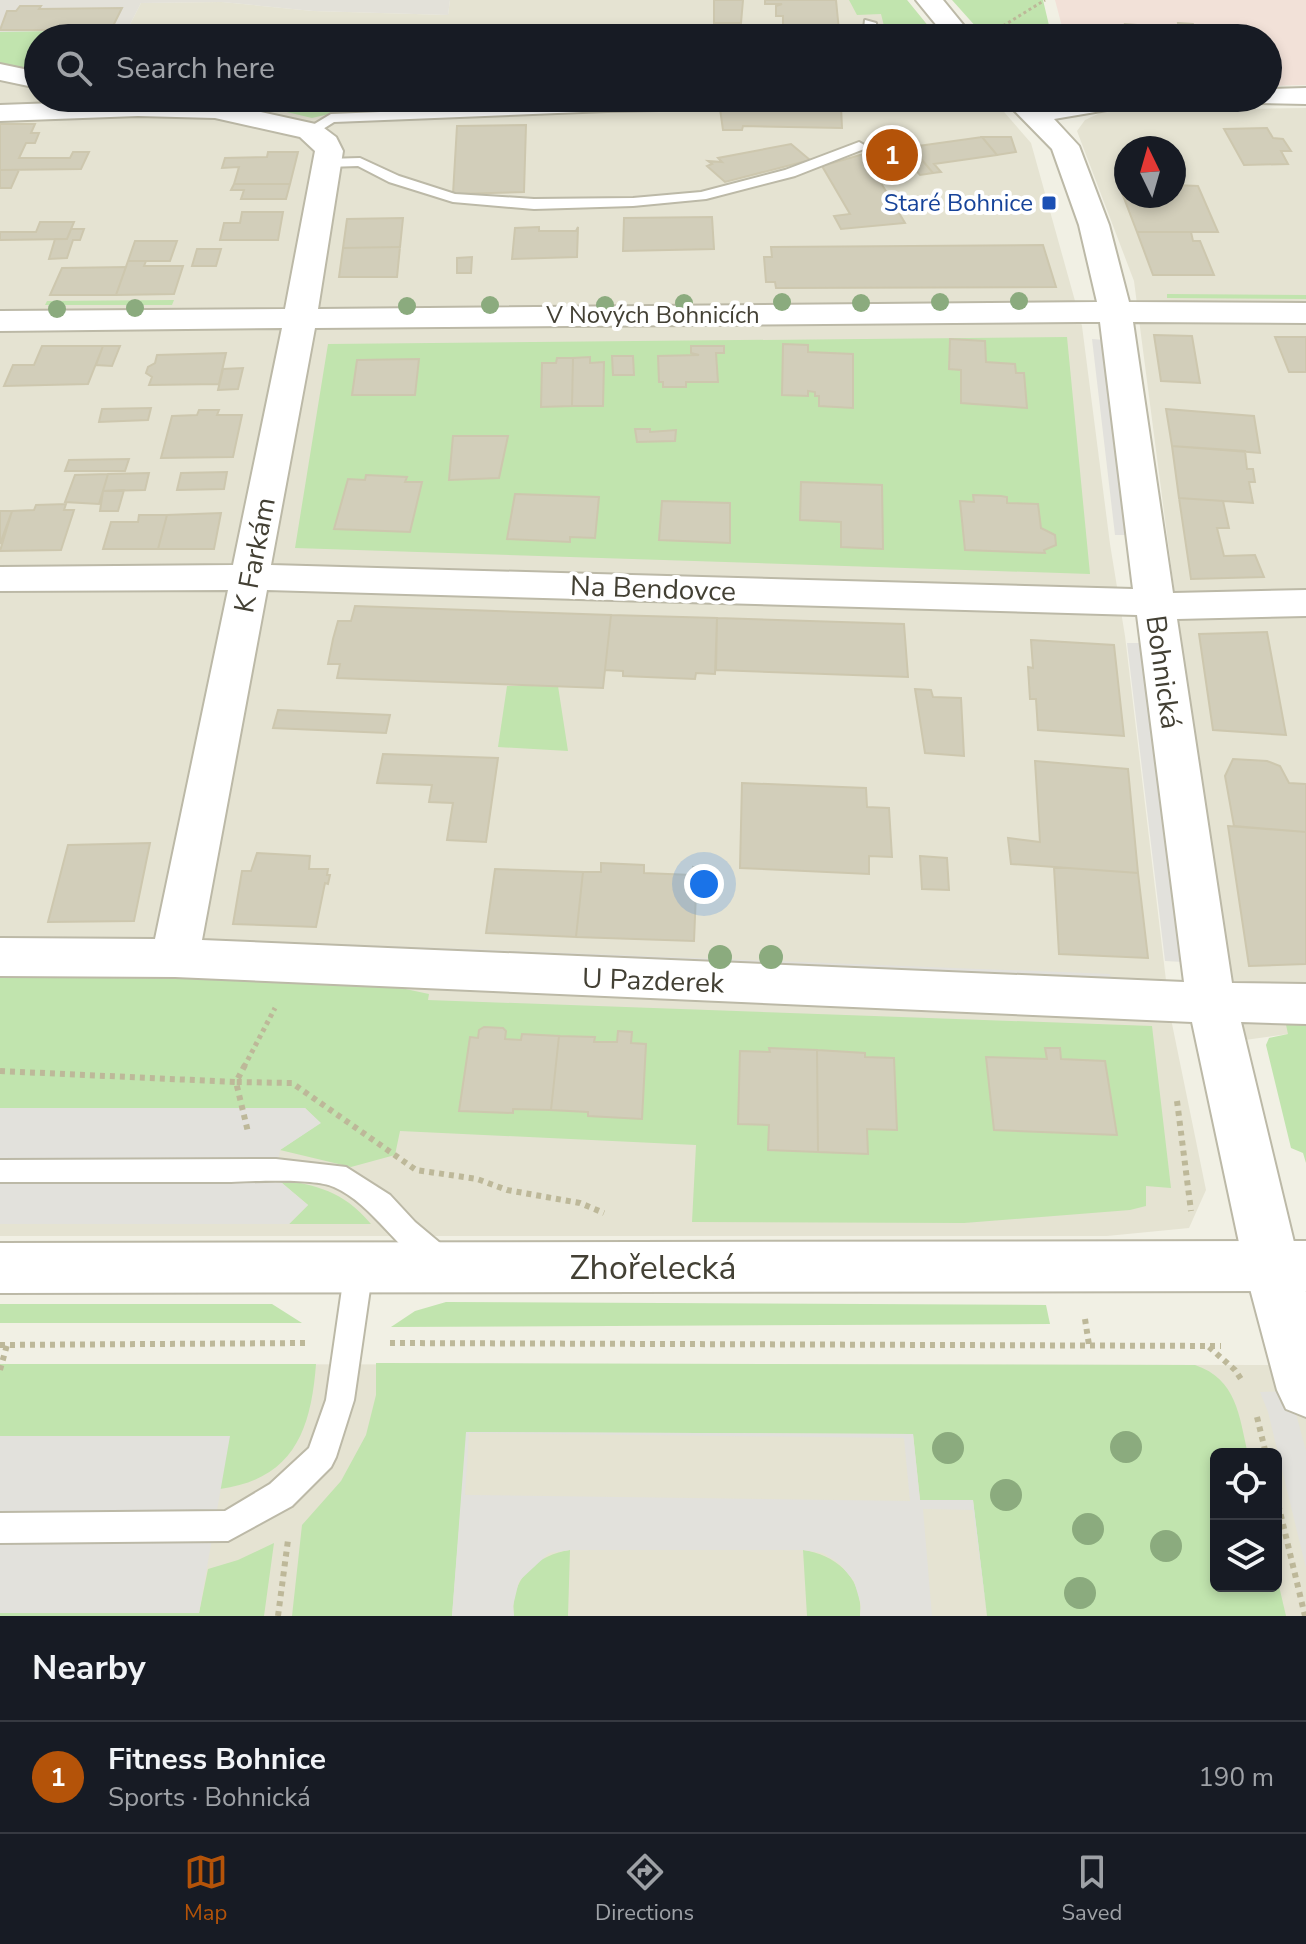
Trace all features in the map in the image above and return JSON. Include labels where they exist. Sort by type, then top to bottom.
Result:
[{"type":"street","points":[[929,0],[949,24]]},
{"type":"street","points":[[0,72],[24,77]]},
{"type":"street","points":[[1282,97],[1306,96]]},
{"type":"street","points":[[0,113],[28,112]]},
{"type":"street","points":[[220,112],[322,149]]},
{"type":"street","name":"Bohnická","points":[[1031,112],[1065,146],[1094,225],[1115,312],[1204,964],[1289,1266],[1306,1390]]},
{"type":"street","name":"K Farkám","points":[[175,958],[300,317],[322,149]]},
{"type":"street","name":"V Nových Bohnicích","points":[[0,321],[1306,313]]},
{"type":"street","name":"Na Bendovce","points":[[0,579],[250,577],[1094,599],[1191,607],[1306,603]]},
{"type":"street","name":"U Pazderek","points":[[0,957],[175,958],[1213,1003],[1306,1004]]},
{"type":"street","name":"Zhořelecká","points":[[0,1268],[1289,1266]]},
{"type":"lane","points":[[482,112],[331,118],[322,149],[360,162],[394,179],[453,198],[534,204],[633,202],[701,196],[790,173],[859,146]]},
{"type":"lane","points":[[0,1171],[258,1170],[337,1175],[381,1203],[405,1230],[449,1268]]},
{"type":"lane","points":[[0,1528],[228,1526],[281,1495],[321,1457],[340,1400],[359,1268]]},
{"type":"path","points":[[1006,24],[1045,0]]},
{"type":"path","points":[[258,1170],[236,1082],[298,965]]},
{"type":"path","points":[[0,1071],[292,1083],[416,1170],[477,1179],[507,1190],[580,1203],[607,1214]]},
{"type":"path","points":[[1176,1094],[1193,1211],[1178,1213]]},
{"type":"path","points":[[1083,1305],[1089,1345]]},
{"type":"path","points":[[0,1370],[3,1345],[1221,1346]]},
{"type":"path","points":[[1208,1346],[1235,1370],[1249,1392]]},
{"type":"path","points":[[1255,1410],[1264,1448]]},
{"type":"path","points":[[278,1616],[289,1533],[281,1495]]},
{"type":"path","points":[[1282,1520],[1305,1616]]},
{"type":"shaded area","points":[[0,0],[450,0],[448,15],[313,11],[222,2],[141,3],[130,24],[24,24],[24,46],[0,61]]},
{"type":"shaded area","points":[[450,0],[907,0],[927,24],[130,24],[141,3],[222,2],[313,11],[448,15]]},
{"type":"shaded area","points":[[1055,0],[1306,0],[1306,85],[1282,86],[1282,24],[1061,24]]},
{"type":"shaded area","points":[[0,61],[24,63],[24,112],[1004,112],[1031,143],[1082,326],[1125,636],[1170,1014],[1206,1190],[1189,1228],[1107,1236],[0,1236]]},
{"type":"shaded area","points":[[1282,108],[1306,108],[1306,1019],[1288,1034],[1245,1040],[1229,973],[1179,627],[1134,281],[1077,131],[1085,120],[1108,112],[1282,112]]},
{"type":"shaded area","points":[[1092,339],[1105,340],[1128,535],[1115,535]]},
{"type":"shaded area","points":[[1127,643],[1143,643],[1183,962],[1165,961]]},
{"type":"shaded area","points":[[229,940],[1110,974],[1111,989],[226,953]]},
{"type":"shaded area","points":[[0,1108],[305,1108],[321,1123],[280,1150],[276,1178],[308,1205],[289,1224],[0,1224]]},
{"type":"shaded area","points":[[0,1364],[1306,1365],[1306,1616],[0,1616]]},
{"type":"shaded area","points":[[1290,1391],[1306,1451],[1306,1568],[1282,1469],[1282,1448],[1277,1448],[1260,1392]]},
{"type":"shaded area","points":[[466,1432],[913,1434],[920,1500],[973,1500],[987,1616],[973,1510],[923,1509],[932,1616],[860,1616],[861,1605],[854,1581],[839,1563],[823,1553],[803,1550],[570,1550],[549,1553],[519,1581],[513,1606],[514,1616],[452,1616]],"holes":[[[469,1433],[904,1438],[910,1501],[465,1495]]]},
{"type":"shaded area","points":[[0,1436],[230,1436],[199,1613],[0,1613]]},
{"type":"green space","points":[[849,0],[907,0],[927,24],[884,24],[881,14],[857,15]]},
{"type":"green space","points":[[952,0],[1043,0],[1049,24],[973,24]]},
{"type":"green space","points":[[0,32],[24,32],[24,70],[0,66]]},
{"type":"green space","points":[[287,112],[378,112],[329,114],[312,118]]},
{"type":"green space","points":[[1167,294],[1306,295],[1306,299],[1167,298]]},
{"type":"green space","points":[[174,300],[172,305],[45,305],[47,301]]},
{"type":"green space","points":[[1067,337],[1090,574],[295,548],[328,344]]},
{"type":"green space","points":[[507,686],[558,686],[568,751],[498,747]]},
{"type":"green space","points":[[66,972],[396,987],[429,994],[428,1000],[1152,1026],[1171,1188],[1146,1186],[1146,1206],[1130,1210],[964,1223],[692,1222],[696,1145],[400,1131],[395,1155],[351,1167],[280,1150],[320,1123],[305,1108],[0,1108],[0,973]]},
{"type":"green space","points":[[1306,1019],[1306,1163],[1303,1153],[1291,1148],[1266,1045],[1269,1038],[1288,1034],[1285,1020]]},
{"type":"green space","points":[[276,1178],[317,1187],[339,1196],[371,1224],[289,1224],[308,1205]]},
{"type":"green space","points":[[446,1302],[1046,1305],[1050,1324],[391,1327],[415,1311]]},
{"type":"green space","points":[[0,1304],[272,1304],[302,1323],[0,1323]]},
{"type":"green space","points":[[376,1363],[1195,1365],[1220,1379],[1228,1389],[1234,1400],[1247,1448],[1210,1448],[1210,1592],[1280,1592],[1286,1616],[987,1616],[973,1500],[920,1500],[913,1434],[467,1432],[452,1616],[292,1616],[302,1525],[341,1481],[366,1435],[376,1395]]},
{"type":"green space","points":[[0,1364],[316,1364],[309,1410],[294,1448],[265,1475],[245,1484],[220,1489],[229,1436],[0,1436]]},
{"type":"green space","points":[[274,1543],[264,1616],[0,1616],[0,1613],[199,1613],[208,1569],[238,1560]]},
{"type":"green space","points":[[570,1550],[568,1616],[514,1616],[516,1591],[527,1571],[546,1557]]},
{"type":"green space","points":[[803,1550],[827,1557],[846,1571],[858,1591],[860,1616],[807,1616]]},
{"type":"building","points":[[714,0],[743,0],[741,23],[714,23]]},
{"type":"building","points":[[765,0],[836,0],[838,24],[783,24],[783,16],[776,16],[776,6],[782,4],[765,4]]},
{"type":"building","points":[[20,6],[41,6],[39,9],[122,8],[114,24],[24,24],[24,30],[0,30],[7,11],[16,11]]},
{"type":"building","points":[[720,112],[841,112],[842,128],[743,126],[742,130],[723,130]]},
{"type":"building","points":[[0,124],[35,124],[31,133],[39,133],[35,143],[26,143],[19,158],[70,158],[73,152],[89,152],[81,169],[0,170]]},
{"type":"building","points":[[526,125],[524,192],[453,194],[457,126]]},
{"type":"building","points":[[1267,128],[1273,138],[1283,139],[1291,151],[1281,151],[1288,164],[1244,165],[1224,129]]},
{"type":"building","points":[[982,137],[997,155],[934,164],[941,172],[933,173],[911,147]]},
{"type":"building","points":[[982,137],[1011,137],[1016,152],[997,155]]},
{"type":"building","points":[[791,144],[810,160],[725,182],[707,166],[712,164],[708,161],[722,162],[718,158]]},
{"type":"building","points":[[911,147],[933,173],[920,175],[913,167],[885,171],[890,178],[886,178],[888,182],[881,183],[905,223],[841,229],[834,216],[850,214],[822,166],[860,155]]},
{"type":"building","points":[[268,152],[298,152],[290,184],[234,184],[239,167],[222,168],[225,158],[267,157]]},
{"type":"building","points":[[0,170],[19,170],[11,188],[0,188]]},
{"type":"building","points":[[234,184],[290,184],[286,199],[241,199],[244,190],[231,190]]},
{"type":"building","points":[[1186,186],[1198,186],[1218,232],[1137,232],[1128,208],[1186,208]]},
{"type":"building","points":[[242,212],[283,212],[278,240],[220,240],[224,223],[240,223]]},
{"type":"building","points":[[712,217],[714,249],[623,251],[624,218]]},
{"type":"building","points":[[403,218],[400,247],[343,248],[347,219]]},
{"type":"building","points":[[40,222],[74,222],[67,239],[0,240],[0,232],[36,232]]},
{"type":"building","points":[[539,227],[539,231],[576,231],[578,227],[577,257],[512,259],[515,228]]},
{"type":"building","points":[[71,229],[84,229],[80,240],[73,240],[67,258],[49,259],[55,239],[67,239]]},
{"type":"building","points":[[1137,232],[1191,232],[1193,241],[1200,241],[1214,275],[1153,275]]},
{"type":"building","points":[[135,241],[177,241],[170,261],[128,261]]},
{"type":"building","points":[[1043,245],[1056,287],[776,288],[775,282],[766,282],[764,257],[772,257],[771,247]]},
{"type":"building","points":[[400,247],[397,277],[339,277],[343,248]]},
{"type":"building","points":[[197,249],[221,249],[216,266],[192,266]]},
{"type":"building","points":[[472,257],[471,273],[457,273],[457,258]]},
{"type":"building","points":[[128,261],[146,261],[144,266],[183,266],[174,294],[116,295]]},
{"type":"building","points":[[126,267],[116,295],[50,295],[62,268]]},
{"type":"building","points":[[1154,335],[1192,336],[1200,383],[1161,381]]},
{"type":"building","points":[[1275,337],[1306,337],[1306,372],[1289,372]]},
{"type":"building","points":[[950,339],[985,341],[986,362],[1015,364],[1016,373],[1024,373],[1027,408],[961,403],[961,370],[949,369]]},
{"type":"building","points":[[783,344],[808,345],[808,352],[853,354],[853,408],[819,406],[819,396],[815,396],[815,392],[808,391],[808,396],[782,395]]},
{"type":"building","points":[[42,346],[103,346],[88,384],[4,386],[13,365],[34,365]]},
{"type":"building","points":[[103,346],[120,346],[112,366],[96,365]]},
{"type":"building","points":[[691,346],[724,346],[724,353],[716,353],[718,382],[686,382],[686,387],[663,387],[663,382],[659,382],[658,356],[699,355],[691,353]]},
{"type":"building","points":[[226,353],[219,384],[149,385],[152,377],[146,373],[148,367],[155,363],[157,355]]},
{"type":"building","points":[[612,356],[633,356],[634,375],[613,375]]},
{"type":"building","points":[[590,357],[590,363],[604,362],[603,406],[572,406],[573,358]]},
{"type":"building","points":[[557,358],[573,358],[572,406],[541,407],[542,363],[556,363]]},
{"type":"building","points":[[419,359],[415,395],[352,395],[357,360]]},
{"type":"building","points":[[243,368],[238,389],[218,390],[223,369]]},
{"type":"building","points":[[151,408],[148,420],[99,422],[102,409]]},
{"type":"building","points":[[1166,409],[1254,416],[1260,453],[1172,446]]},
{"type":"building","points":[[199,410],[219,410],[217,415],[242,415],[233,457],[161,458],[172,416],[197,415]]},
{"type":"building","points":[[635,429],[650,429],[650,432],[676,430],[675,441],[637,442]]},
{"type":"building","points":[[453,436],[508,436],[499,478],[449,480]]},
{"type":"building","points":[[1172,446],[1245,451],[1247,469],[1253,469],[1255,482],[1249,482],[1253,503],[1179,498]]},
{"type":"building","points":[[129,459],[125,471],[65,471],[69,460]]},
{"type":"building","points":[[227,472],[224,489],[177,490],[181,473]]},
{"type":"building","points":[[149,473],[145,490],[103,491],[108,474]]},
{"type":"building","points":[[108,474],[99,504],[65,502],[75,475]]},
{"type":"building","points":[[366,475],[407,477],[405,482],[422,482],[410,532],[334,529],[348,479],[365,480]]},
{"type":"building","points":[[801,482],[882,485],[883,549],[841,547],[841,522],[800,520]]},
{"type":"building","points":[[124,490],[118,511],[100,511],[103,491]]},
{"type":"building","points":[[515,494],[599,497],[595,538],[570,537],[570,542],[507,539]]},
{"type":"building","points":[[973,495],[1007,497],[1007,503],[1038,504],[1041,528],[1055,535],[1056,545],[1044,550],[1045,553],[965,550],[960,501],[974,502]]},
{"type":"building","points":[[1179,498],[1223,501],[1229,528],[1217,528],[1224,556],[1255,555],[1264,577],[1191,579]]},
{"type":"building","points":[[662,501],[730,503],[730,543],[659,540]]},
{"type":"building","points":[[66,504],[64,510],[74,510],[61,550],[0,551],[12,511],[34,510],[36,505]]},
{"type":"building","points":[[0,511],[12,511],[0,544]]},
{"type":"building","points":[[221,513],[214,549],[158,549],[167,515]]},
{"type":"building","points":[[139,515],[167,515],[158,549],[103,549],[111,522],[138,522]]},
{"type":"building","points":[[355,606],[611,615],[603,688],[337,678],[340,664],[328,664],[333,639],[338,621],[351,621]]},
{"type":"building","points":[[611,615],[717,618],[715,674],[696,673],[695,679],[623,676],[623,671],[605,670]]},
{"type":"building","points":[[717,618],[904,624],[908,677],[716,670]]},
{"type":"building","points":[[1267,632],[1286,735],[1213,730],[1199,634]]},
{"type":"building","points":[[1031,640],[1114,645],[1124,736],[1038,730],[1036,699],[1030,699],[1028,667],[1033,668]]},
{"type":"building","points":[[915,689],[931,690],[933,697],[961,698],[964,756],[925,753]]},
{"type":"building","points":[[278,710],[390,715],[386,733],[273,728]]},
{"type":"building","points":[[383,754],[498,758],[486,842],[447,840],[453,803],[429,802],[432,785],[377,783]]},
{"type":"building","points":[[1233,759],[1267,761],[1280,766],[1289,783],[1306,784],[1306,832],[1234,826],[1225,776]]},
{"type":"building","points":[[1035,761],[1128,769],[1138,873],[1011,864],[1008,838],[1040,842]]},
{"type":"building","points":[[742,783],[866,788],[867,807],[889,808],[892,857],[869,856],[869,874],[740,868]]},
{"type":"building","points":[[1228,826],[1306,832],[1306,964],[1249,966]]},
{"type":"building","points":[[150,843],[134,921],[48,922],[68,845]]},
{"type":"building","points":[[257,853],[310,856],[309,869],[328,869],[327,875],[330,875],[328,884],[325,883],[316,927],[233,924],[242,871],[251,871]]},
{"type":"building","points":[[920,856],[947,858],[949,890],[922,889]]},
{"type":"building","points":[[601,863],[644,865],[644,873],[692,875],[693,867],[697,868],[694,941],[576,937],[583,872],[601,872]]},
{"type":"building","points":[[1054,867],[1138,873],[1148,958],[1059,954]]},
{"type":"building","points":[[495,869],[583,872],[576,937],[486,933]]},
{"type":"building","points":[[484,1027],[503,1028],[506,1031],[505,1039],[521,1040],[522,1034],[559,1036],[551,1110],[513,1109],[513,1113],[459,1111],[470,1037],[478,1038],[479,1030]]},
{"type":"building","points":[[618,1031],[632,1032],[631,1043],[646,1044],[642,1119],[551,1110],[559,1036],[595,1037],[594,1042],[617,1042]]},
{"type":"building","points":[[769,1048],[817,1050],[818,1152],[768,1150],[769,1125],[738,1124],[740,1051],[770,1052]]},
{"type":"building","points":[[1045,1048],[1060,1048],[1061,1059],[1105,1061],[1117,1135],[994,1130],[986,1057],[1047,1059]]},
{"type":"building","points":[[817,1050],[894,1058],[897,1130],[867,1129],[868,1154],[818,1152]]},
{"type":"place","name":"Fitness Bohnice","points":[[892,155]]},
{"type":"place","name":"Staré Bohnice","points":[[1049,203]]}]
